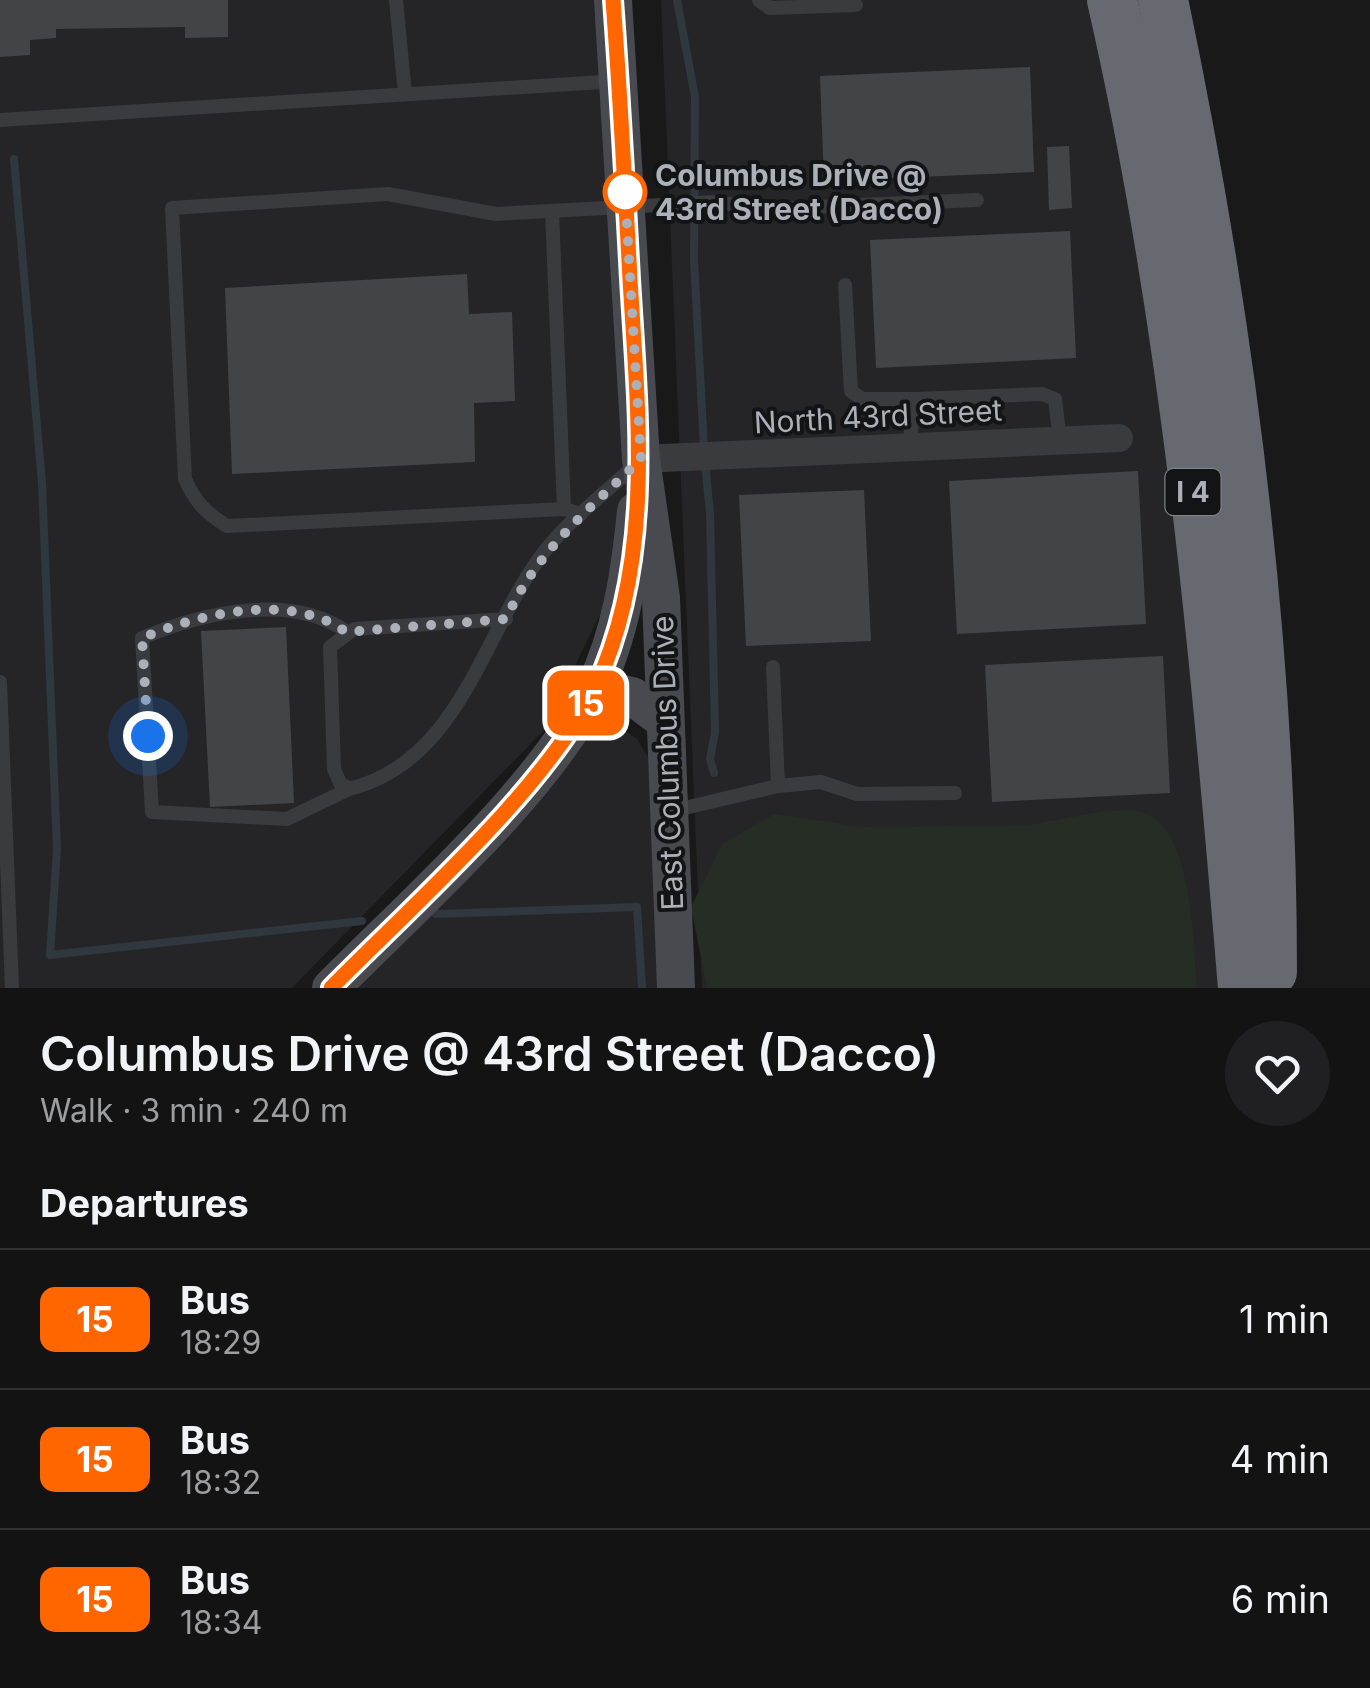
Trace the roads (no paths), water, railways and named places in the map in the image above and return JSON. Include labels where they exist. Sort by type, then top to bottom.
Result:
[{"type":"highway","name":"I 4","points":[[1112,0],[1140,119],[1179,370],[1211,636],[1243,988]]},
{"type":"highway","points":[[1163,0],[1220,308],[1249,513],[1263,698],[1272,988]]},
{"type":"main road","name":"East Columbus Drive","points":[[613,0],[641,459],[661,598],[676,988]]},
{"type":"main road","points":[[331,988],[485,831],[575,722],[594,688],[618,628],[629,574],[641,459]]},
{"type":"main road","points":[[594,688],[632,696],[664,720]]},
{"type":"street","name":"North 43rd Street","points":[[641,459],[1118,438]]},
{"type":"lane","points":[[396,0],[405,94]]},
{"type":"lane","points":[[759,0],[770,8],[856,5]]},
{"type":"lane","points":[[0,120],[619,81]]},
{"type":"lane","points":[[580,514],[564,509],[227,526],[208,514],[194,500],[185,479],[172,208],[388,194],[477,212],[716,202],[764,209],[977,200]]},
{"type":"lane","points":[[552,211],[564,509]]},
{"type":"lane","points":[[845,285],[851,391],[862,398],[915,399],[1042,394],[1055,399],[1060,440]]},
{"type":"lane","points":[[909,447],[915,399]]},
{"type":"lane","points":[[346,632],[325,616],[304,611],[215,616],[179,623],[142,638],[152,812],[287,819],[389,772],[440,729],[538,560],[580,514],[641,459]]},
{"type":"lane","points":[[348,789],[340,783],[334,769],[330,647],[346,632],[506,619]]},
{"type":"lane","points":[[772,667],[778,786]]},
{"type":"lane","points":[[0,682],[4,866],[12,988]]},
{"type":"lane","points":[[667,812],[778,786],[820,782],[857,794],[955,793]]},
{"type":"waterway","points":[[677,0],[695,97],[694,260],[704,448]]},
{"type":"waterway","points":[[14,159],[42,483],[57,849],[50,955],[362,921]]},
{"type":"waterway","points":[[705,462],[710,514],[715,732],[710,759],[714,773]]},
{"type":"waterway","points":[[436,914],[637,907],[642,988]]},
{"type":"place","name":"Columbus Drive @ 43rd Street (Dacco)","points":[[625,192]]}]
